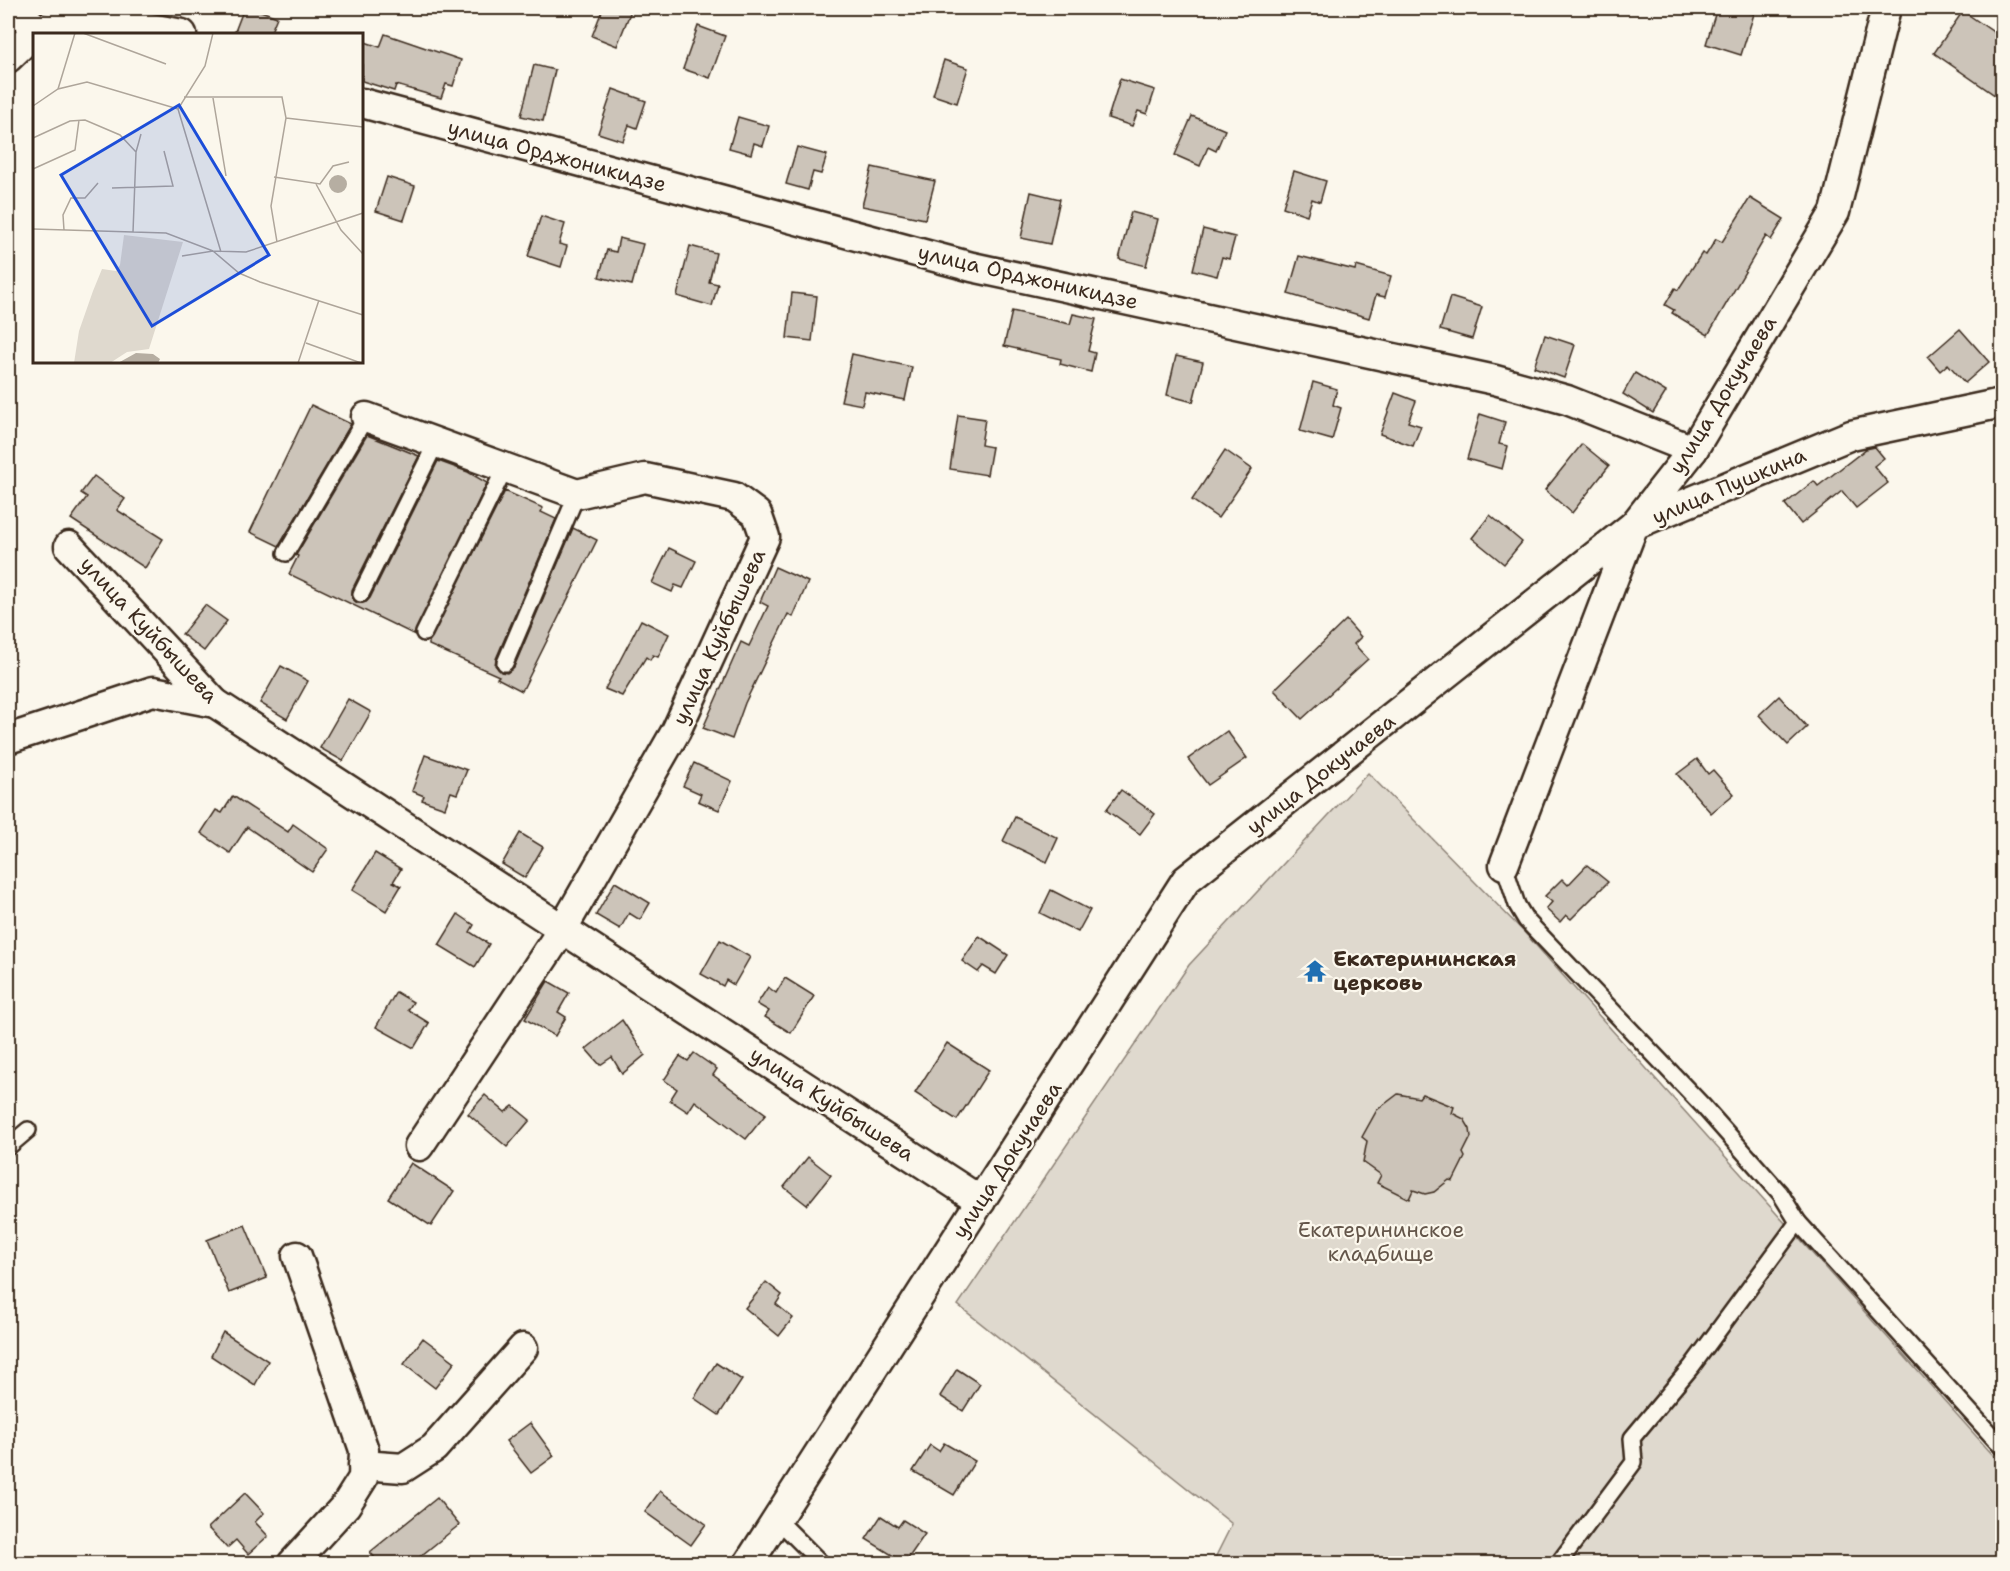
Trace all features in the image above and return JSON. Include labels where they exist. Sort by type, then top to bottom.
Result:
[{"type":"street","points":[[16,8],[37,30]]},
{"type":"street","name":"улица Докучаева","points":[[748,1563],[1186,880],[1634,525],[1693,450],[1835,212],[1886,8]]},
{"type":"street","points":[[34,33],[37,30],[73,20],[124,23],[177,33]]},
{"type":"street","points":[[8,58],[33,34]]},
{"type":"street","name":"улица Орджоникидзе","points":[[363,103],[972,267],[1495,380],[1567,400],[1693,450]]},
{"type":"street","name":"улица Пушкина","points":[[1504,865],[1634,525],[1851,435],[2002,403]]},
{"type":"street","points":[[366,417],[577,494]]},
{"type":"street","name":"улица Куйбышева","points":[[419,1146],[562,930],[676,731],[765,537],[757,514],[734,497],[645,478],[577,494]]},
{"type":"street","name":"улица Куйбышева","points":[[69,546],[215,703],[981,1201]]},
{"type":"street","points":[[8,739],[153,691],[215,703]]},
{"type":"street","points":[[292,1563],[346,1505],[363,1478],[364,1450],[297,1256]]},
{"type":"street","points":[[363,1465],[403,1468],[434,1448],[523,1348]]},
{"type":"lane","points":[[286,553],[366,417]]},
{"type":"lane","points":[[361,594],[436,442]]},
{"type":"lane","points":[[424,633],[505,468]]},
{"type":"lane","points":[[505,663],[577,494]]},
{"type":"lane","points":[[1504,865],[1517,905],[1526,920],[1703,1106],[1780,1193],[1798,1222],[2002,1447]]},
{"type":"lane","points":[[8,1147],[28,1130]]},
{"type":"lane","points":[[1558,1563],[1634,1462],[1632,1438],[1692,1365],[1798,1222]]},
{"type":"lane","points":[[777,1519],[822,1563]]},
{"type":"green space","name":"Екатерининское кладбище","points":[[1368,773],[1524,932],[2002,1465],[2002,1563],[1220,1563],[1214,1560],[1232,1524],[958,1305],[1189,965]]},
{"type":"building","points":[[244,8],[253,8],[277,17],[270,33],[234,33]]},
{"type":"building","points":[[603,8],[632,8],[617,46],[592,36]]},
{"type":"building","points":[[1717,8],[1734,8],[1754,14],[1741,55],[1706,44]]},
{"type":"building","points":[[1963,11],[2002,38],[2002,100],[1934,53]]},
{"type":"building","points":[[698,26],[725,36],[710,78],[683,69]]},
{"type":"building","points":[[385,34],[461,60],[453,86],[446,84],[441,98],[396,85],[394,91],[363,81],[363,41],[380,47]]},
{"type":"building","points":[[944,60],[968,68],[957,103],[933,95]]},
{"type":"building","points":[[534,65],[555,70],[543,121],[521,116]]},
{"type":"building","points":[[1120,79],[1155,90],[1147,114],[1138,111],[1132,126],[1108,118]]},
{"type":"building","points":[[613,89],[646,101],[637,128],[629,125],[623,141],[598,133]]},
{"type":"building","points":[[1192,116],[1225,130],[1216,151],[1208,147],[1200,166],[1175,155]]},
{"type":"building","points":[[738,117],[769,126],[763,146],[754,143],[751,154],[729,148]]},
{"type":"building","points":[[797,147],[827,155],[821,174],[813,172],[808,190],[786,184]]},
{"type":"building","points":[[872,167],[935,181],[925,219],[862,206]]},
{"type":"building","points":[[1294,171],[1326,181],[1320,202],[1312,199],[1307,215],[1283,207]]},
{"type":"building","points":[[387,177],[415,186],[404,220],[376,211]]},
{"type":"building","points":[[1031,192],[1060,199],[1050,244],[1021,238]]},
{"type":"building","points":[[1750,198],[1784,219],[1771,240],[1766,236],[1708,335],[1672,313],[1674,310],[1665,305],[1675,288],[1678,290],[1702,253],[1706,255],[1716,239],[1722,242]]},
{"type":"building","points":[[1131,212],[1158,219],[1146,266],[1119,259]]},
{"type":"building","points":[[541,216],[565,224],[559,244],[567,246],[561,267],[528,256]]},
{"type":"building","points":[[1203,229],[1235,237],[1229,259],[1222,257],[1217,276],[1193,270]]},
{"type":"building","points":[[619,238],[643,244],[632,285],[599,277],[607,250],[616,252]]},
{"type":"building","points":[[690,246],[716,253],[709,282],[718,284],[712,306],[677,296]]},
{"type":"building","points":[[1299,256],[1355,270],[1356,266],[1391,276],[1385,297],[1376,295],[1369,318],[1288,294]]},
{"type":"building","points":[[792,293],[817,296],[812,341],[787,338]]},
{"type":"building","points":[[1450,297],[1482,307],[1472,339],[1440,330]]},
{"type":"building","points":[[1012,311],[1070,324],[1073,314],[1096,319],[1088,351],[1095,353],[1091,372],[1060,364],[1061,359],[1004,346]]},
{"type":"building","points":[[1960,329],[1989,362],[1965,383],[1948,364],[1940,371],[1928,357]]},
{"type":"building","points":[[1545,335],[1575,345],[1564,378],[1534,367]]},
{"type":"building","points":[[852,354],[912,367],[905,400],[865,392],[862,405],[841,401]]},
{"type":"building","points":[[1176,356],[1203,362],[1193,402],[1167,395]]},
{"type":"building","points":[[1635,373],[1666,392],[1653,413],[1623,394]]},
{"type":"building","points":[[1313,382],[1337,389],[1333,405],[1341,408],[1332,440],[1300,431]]},
{"type":"building","points":[[1395,393],[1416,401],[1408,422],[1421,426],[1413,446],[1380,434]]},
{"type":"building","points":[[311,405],[351,424],[279,546],[250,532]]},
{"type":"building","points":[[1480,414],[1505,422],[1499,444],[1508,446],[1502,469],[1467,459]]},
{"type":"building","points":[[958,415],[985,419],[981,445],[992,447],[987,475],[950,469]]},
{"type":"building","points":[[367,435],[419,456],[352,590],[353,599],[357,603],[366,602],[370,598],[438,461],[468,472],[487,483],[415,635],[289,574],[298,556],[296,555]]},
{"type":"building","points":[[1582,444],[1609,466],[1572,513],[1545,490]]},
{"type":"building","points":[[1875,447],[1884,458],[1874,466],[1888,483],[1856,508],[1842,491],[1801,524],[1785,504],[1814,481],[1818,486],[1866,449]]},
{"type":"building","points":[[1225,450],[1252,469],[1218,518],[1192,500]]},
{"type":"building","points":[[94,476],[125,499],[117,510],[163,539],[145,568],[71,519],[87,497],[81,493]]},
{"type":"building","points":[[505,491],[543,508],[541,512],[556,519],[496,659],[495,665],[501,672],[507,673],[514,667],[573,528],[597,540],[522,691],[497,678],[499,676],[429,645]]},
{"type":"building","points":[[1490,515],[1522,542],[1504,564],[1472,538]]},
{"type":"building","points":[[669,548],[696,561],[683,588],[675,585],[672,592],[652,583]]},
{"type":"building","points":[[775,567],[808,582],[793,617],[788,614],[745,703],[732,739],[703,728],[741,642],[749,646],[768,606],[760,602]]},
{"type":"building","points":[[205,605],[227,621],[204,651],[182,634]]},
{"type":"building","points":[[641,620],[669,634],[658,657],[653,655],[650,660],[646,657],[622,696],[605,689]]},
{"type":"building","points":[[1346,620],[1361,637],[1354,644],[1368,659],[1302,719],[1274,690]]},
{"type":"building","points":[[281,666],[308,681],[287,719],[260,703]]},
{"type":"building","points":[[1779,696],[1807,727],[1788,745],[1759,715]]},
{"type":"building","points":[[348,699],[371,712],[343,761],[320,748]]},
{"type":"building","points":[[1227,731],[1247,758],[1208,785],[1188,759]]},
{"type":"building","points":[[425,755],[467,770],[457,794],[451,792],[445,808],[422,800],[424,796],[412,791]]},
{"type":"building","points":[[1697,759],[1708,774],[1713,770],[1734,794],[1711,813],[1677,774]]},
{"type":"building","points":[[694,763],[732,781],[719,810],[698,801],[701,794],[683,786]]},
{"type":"building","points":[[1121,790],[1155,814],[1140,834],[1106,810]]},
{"type":"building","points":[[233,796],[288,832],[293,824],[328,849],[312,872],[247,827],[230,853],[201,833],[216,810],[222,813]]},
{"type":"building","points":[[1015,817],[1058,838],[1047,862],[1003,841]]},
{"type":"building","points":[[520,833],[543,847],[525,878],[502,864]]},
{"type":"building","points":[[375,853],[401,869],[393,882],[401,886],[386,911],[352,890]]},
{"type":"building","points":[[1587,865],[1608,882],[1571,919],[1566,915],[1560,922],[1546,909],[1552,902],[1545,896],[1562,879],[1568,885]]},
{"type":"building","points":[[615,882],[650,903],[640,920],[629,913],[620,929],[596,915]]},
{"type":"building","points":[[1051,890],[1090,910],[1078,932],[1040,913]]},
{"type":"building","points":[[458,914],[474,925],[470,932],[489,944],[475,967],[439,945]]},
{"type":"building","points":[[979,936],[1008,955],[996,974],[983,966],[978,972],[962,961]]},
{"type":"building","points":[[720,940],[750,957],[734,985],[726,980],[723,986],[701,974]]},
{"type":"building","points":[[785,978],[814,996],[791,1033],[765,1017],[769,1011],[757,1004],[768,987],[776,993]]},
{"type":"building","points":[[548,981],[569,993],[558,1012],[566,1017],[555,1036],[525,1019]]},
{"type":"building","points":[[396,992],[413,1002],[408,1010],[429,1023],[414,1048],[376,1027]]},
{"type":"building","points":[[622,1020],[645,1055],[622,1074],[612,1057],[600,1065],[586,1049]]},
{"type":"building","points":[[947,1043],[989,1070],[957,1120],[915,1093]]},
{"type":"building","points":[[694,1053],[717,1069],[713,1075],[766,1114],[746,1139],[695,1101],[688,1112],[670,1100],[677,1089],[664,1080],[680,1056],[688,1061]]},
{"type":"building","points":[[1398,1094],[1419,1098],[1422,1094],[1454,1107],[1452,1113],[1464,1119],[1470,1129],[1471,1137],[1463,1153],[1465,1157],[1453,1181],[1449,1180],[1434,1192],[1425,1194],[1413,1190],[1409,1199],[1377,1183],[1381,1175],[1363,1162],[1367,1141],[1362,1137],[1377,1110]]},
{"type":"building","points":[[485,1095],[505,1112],[513,1106],[530,1120],[507,1147],[468,1114]]},
{"type":"building","points":[[808,1157],[831,1175],[807,1205],[784,1187]]},
{"type":"building","points":[[411,1163],[454,1191],[431,1226],[388,1198]]},
{"type":"building","points":[[245,1225],[267,1278],[229,1293],[207,1240]]},
{"type":"building","points":[[766,1282],[782,1295],[776,1304],[793,1318],[779,1336],[745,1308]]},
{"type":"building","points":[[223,1332],[268,1361],[255,1385],[211,1356]]},
{"type":"building","points":[[423,1338],[455,1362],[435,1388],[404,1364]]},
{"type":"building","points":[[716,1363],[742,1380],[719,1415],[694,1398]]},
{"type":"building","points":[[957,1369],[980,1384],[963,1411],[940,1396]]},
{"type":"building","points":[[530,1423],[554,1456],[531,1473],[506,1441]]},
{"type":"building","points":[[944,1443],[975,1461],[954,1495],[913,1471],[930,1445],[939,1451]]},
{"type":"building","points":[[660,1491],[706,1524],[691,1545],[645,1512]]},
{"type":"building","points":[[245,1493],[264,1513],[255,1522],[268,1536],[248,1554],[236,1540],[227,1548],[208,1528]]},
{"type":"building","points":[[437,1498],[459,1525],[412,1563],[379,1563],[370,1552]]},
{"type":"building","points":[[881,1516],[898,1527],[903,1520],[925,1534],[905,1563],[866,1539]]},
{"type":"place","name":"Екатерининская церковь","points":[[1315,971]]}]
